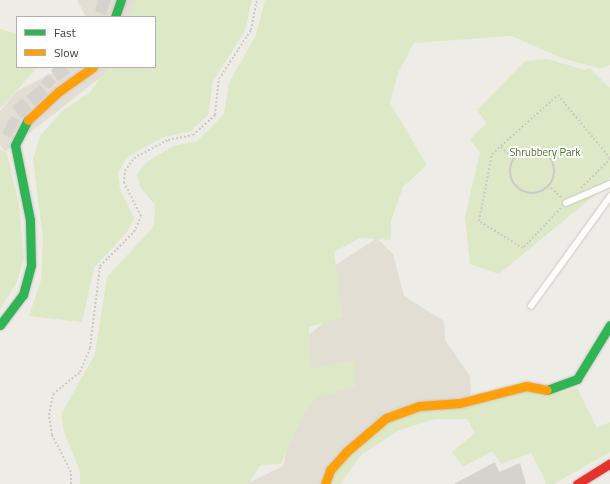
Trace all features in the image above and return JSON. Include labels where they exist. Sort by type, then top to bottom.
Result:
[{"type":"main road","points":[[115,16],[121,0]]},
{"type":"main road","points":[[0,325],[23,295],[31,265],[30,220],[15,146],[26,122],[58,92],[92,68]]},
{"type":"main road","points":[[325,484],[330,470],[346,452],[386,418],[419,406],[460,403],[526,386],[550,390],[577,379],[584,364],[610,325]]},
{"type":"main road","points":[[577,484],[610,463]]},
{"type":"lane","points":[[566,203],[610,184]]},
{"type":"lane","points":[[531,306],[610,197]]},
{"type":"path","points":[[71,484],[71,472],[52,435],[49,415],[53,394],[80,372],[90,348],[100,266],[134,232],[141,216],[124,183],[125,171],[134,158],[168,140],[193,135],[215,115],[219,79],[251,30],[257,0]]},
{"type":"path","points":[[523,248],[479,221],[492,154],[558,95],[610,158]]},
{"type":"path","points":[[501,147],[513,158]]},
{"type":"path","points":[[532,149],[545,154],[553,165],[554,172],[548,186],[538,192],[530,193],[518,188],[511,177],[513,158],[532,149]]},
{"type":"path","points":[[548,186],[566,203]]},
{"type":"shaded area","points":[[77,0],[141,0],[132,16],[85,16]]},
{"type":"shaded area","points":[[62,68],[113,68],[5,152],[0,145],[0,111],[17,91]]},
{"type":"shaded area","points":[[377,238],[393,254],[404,296],[444,321],[445,340],[470,376],[472,409],[385,425],[330,484],[246,484],[283,466],[295,415],[292,348],[336,313],[328,270]]},
{"type":"green space","points":[[137,0],[252,0],[245,31],[213,81],[208,115],[191,131],[164,137],[127,157],[118,173],[120,189],[134,218],[127,232],[94,268],[82,322],[29,316],[41,280],[43,238],[33,159],[40,136],[62,111],[89,93],[108,68],[156,68],[156,16],[129,16]]},
{"type":"green space","points":[[265,0],[610,0],[610,65],[601,69],[562,58],[511,36],[414,43],[398,73],[390,103],[427,165],[403,187],[391,221],[391,240],[360,238],[334,252],[342,317],[309,327],[311,369],[354,360],[355,386],[316,398],[303,415],[281,464],[261,465],[248,484],[80,484],[80,471],[64,432],[61,414],[95,354],[107,277],[154,226],[155,205],[140,187],[137,174],[148,161],[174,146],[197,141],[224,114],[229,83],[256,35]]},
{"type":"green space","points":[[0,29],[16,34],[16,68],[37,68],[0,109]]},
{"type":"green space","name":"Shrubbery Park","points":[[548,59],[585,70],[590,68],[610,88],[610,177],[601,190],[499,274],[470,264],[465,217],[480,152],[470,140],[486,123],[477,110],[525,61]]},
{"type":"green space","points":[[0,149],[7,153],[19,205],[24,258],[17,282],[0,310]]},
{"type":"green space","points":[[577,388],[597,428],[610,422],[610,452],[554,484],[545,484],[546,482],[531,453],[501,464],[492,451],[463,467],[452,452],[475,433],[467,419],[435,419],[400,430],[362,454],[340,484],[328,484],[332,473],[389,421],[421,410],[528,391],[547,396]]},
{"type":"building","points":[[95,0],[111,0],[106,15],[95,11],[98,1]]},
{"type":"building","points":[[54,68],[67,68],[70,73],[58,81],[51,70]]},
{"type":"building","points":[[48,74],[56,82],[49,89],[41,82]]},
{"type":"building","points":[[40,85],[48,94],[34,106],[26,96]]},
{"type":"building","points":[[22,98],[32,109],[21,118],[12,107]]},
{"type":"building","points":[[11,116],[20,120],[10,138],[2,133]]},
{"type":"building","points":[[495,462],[499,472],[520,463],[526,484],[454,484]]},
{"type":"traffic: fast","points":[[115,16],[121,0]]},
{"type":"traffic: fast","points":[[0,325],[23,295],[31,265],[30,220],[15,145],[28,120]]},
{"type":"traffic: fast","points":[[547,390],[577,379],[610,325]]},
{"type":"traffic: slow","points":[[28,120],[58,92],[92,68]]},
{"type":"traffic: slow","points":[[325,484],[330,470],[346,452],[386,418],[419,406],[460,403],[526,386],[547,390]]},
{"type":"traffic: jam","points":[[577,484],[610,463]]}]
